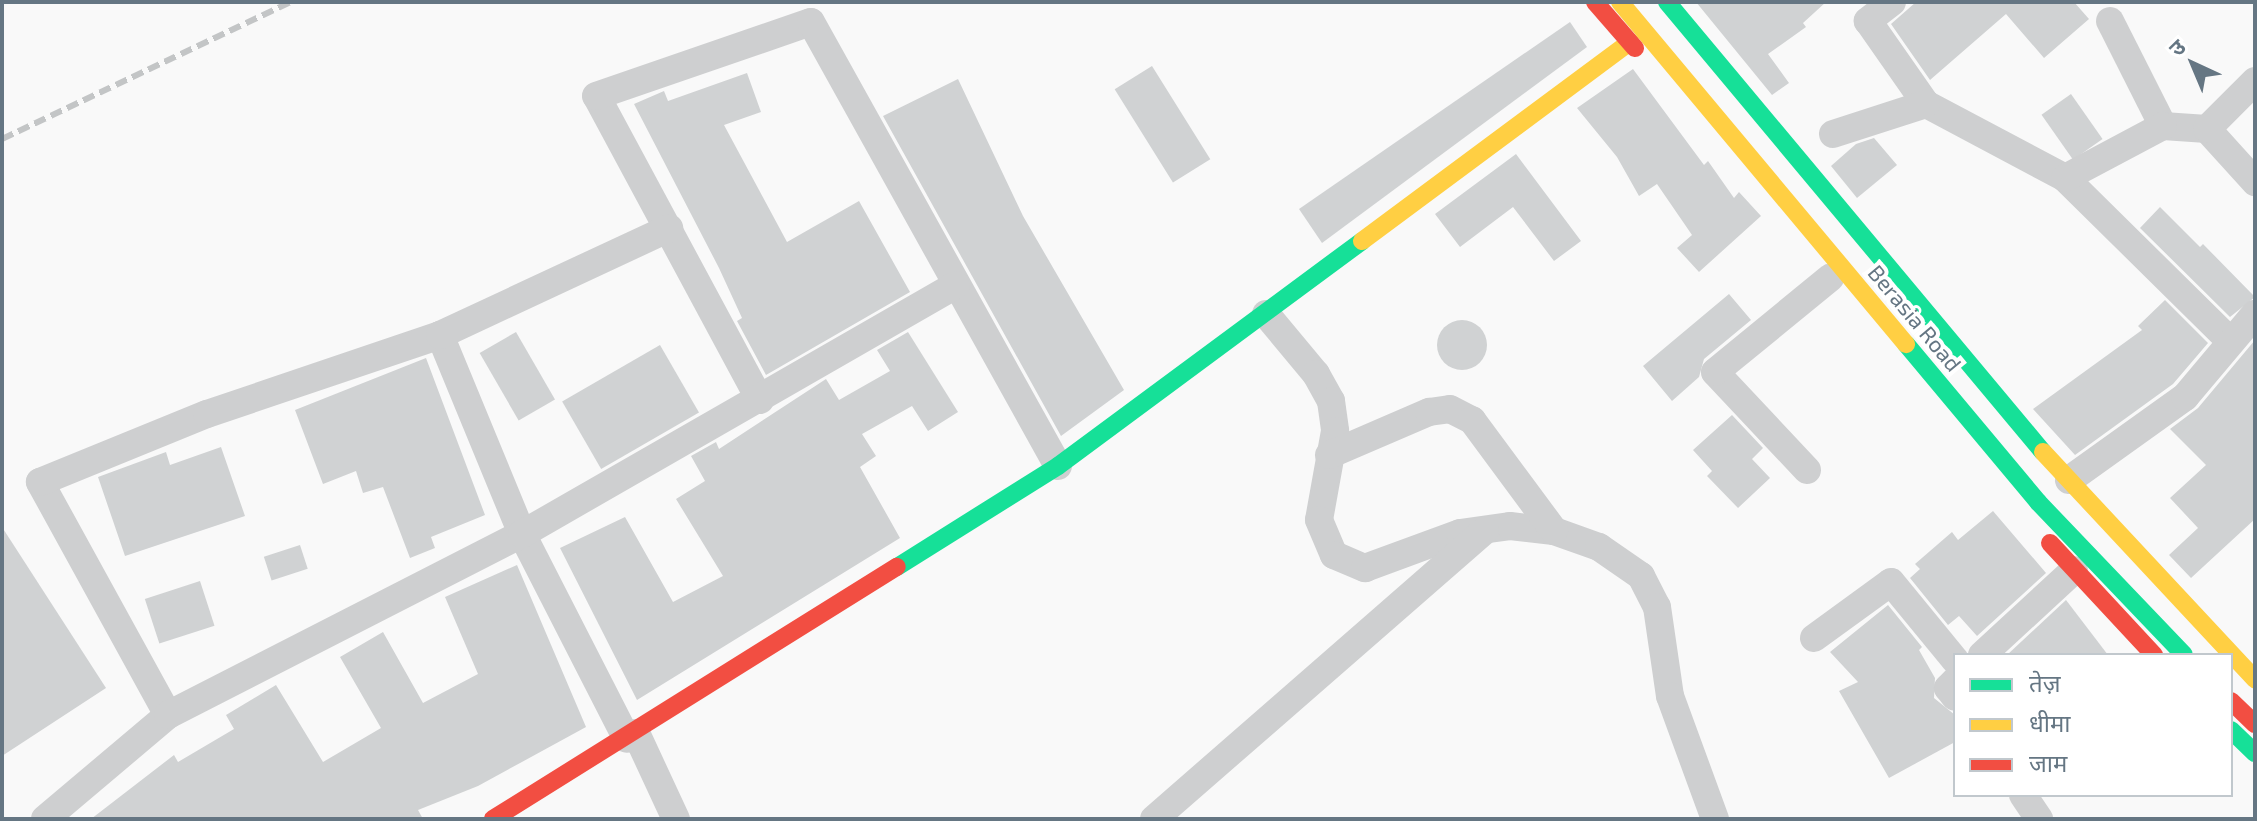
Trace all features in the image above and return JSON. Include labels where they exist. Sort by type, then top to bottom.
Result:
[{"type":"street","points":[[1595,2],[2074,570],[2152,653]]},
{"type":"street","name":"Berasia Road","points":[[1620,2],[2038,502],[2182,653]]},
{"type":"street","points":[[1667,2],[1979,381],[2231,653]]},
{"type":"street","points":[[1892,2],[1868,21],[1926,104],[2065,178],[2229,340]]},
{"type":"street","points":[[2110,21],[2163,126]]},
{"type":"street","points":[[760,400],[596,96],[811,22],[1058,466]]},
{"type":"street","points":[[493,819],[631,736],[1058,466],[1630,42]]},
{"type":"street","points":[[2207,129],[2255,81]]},
{"type":"street","points":[[1833,134],[1926,104]]},
{"type":"street","points":[[2065,178],[2163,126],[2207,129],[2255,182]]},
{"type":"street","points":[[168,715],[40,482],[207,414],[440,335],[669,228]]},
{"type":"street","points":[[1807,470],[1715,372],[1830,278]]},
{"type":"street","points":[[45,819],[168,715],[522,534],[956,285]]},
{"type":"street","points":[[1266,314],[1316,374],[1331,401],[1335,431],[1319,520],[1334,555],[1365,568],[1460,533],[1510,526],[1554,531],[1599,547],[1641,576],[1657,607],[1670,696],[1715,819]]},
{"type":"street","points":[[2069,480],[2185,397],[2229,340],[2255,314]]},
{"type":"street","points":[[440,335],[522,534],[676,819]]},
{"type":"street","points":[[1329,455],[1429,412],[1450,409],[1472,420],[1554,531]]},
{"type":"street","points":[[1172,814],[1486,529]]},
{"type":"street","points":[[1984,653],[2074,570]]},
{"type":"street","points":[[1814,638],[1891,582],[1953,658]]},
{"type":"street","points":[[2233,655],[2255,679]]},
{"type":"street","points":[[2233,703],[2255,724]]},
{"type":"street","points":[[2233,732],[2255,753]]},
{"type":"street","points":[[2024,797],[2039,819]]},
{"type":"building","points":[[1696,2],[1826,2],[1803,23],[1806,27],[1768,54],[1789,83],[1772,95]]},
{"type":"building","points":[[1916,2],[2074,2],[2089,19],[2044,58],[2006,14],[1930,80],[1891,24]]},
{"type":"building","points":[[1570,22],[1587,47],[1322,243],[1299,209]]},
{"type":"building","points":[[1152,66],[1210,159],[1173,183],[1115,89]]},
{"type":"building","points":[[1633,69],[1704,165],[1708,161],[1734,198],[1739,192],[1761,216],[1699,272],[1677,248],[1692,235],[1657,184],[1639,196],[1617,157],[1577,108]]},
{"type":"building","points":[[747,73],[761,112],[724,125],[787,242],[859,201],[910,292],[766,375],[737,321],[742,318],[719,268],[634,104],[664,91],[668,101]]},
{"type":"building","points":[[958,79],[1023,216],[1124,390],[1061,436],[883,116]]},
{"type":"building","points":[[2071,94],[2103,139],[2073,160],[2042,115]]},
{"type":"building","points":[[1874,138],[1897,165],[1857,198],[1831,166],[1856,144]]},
{"type":"building","points":[[1516,154],[1581,241],[1554,261],[1513,207],[1460,247],[1435,214]]},
{"type":"building","points":[[2160,207],[2200,247],[2203,244],[2255,297],[2230,317],[2140,228]]},
{"type":"building","points":[[1729,294],[1751,320],[1704,359],[1699,377],[1672,401],[1643,366]]},
{"type":"building","points":[[2165,300],[2208,343],[2173,384],[2075,455],[2033,409],[2142,330],[2138,326]]},
{"type":"building","points":[[1462,320],[1479,328],[1487,345],[1479,362],[1462,370],[1445,362],[1437,345],[1445,328]]},
{"type":"building","points":[[516,332],[555,400],[519,421],[480,353]]},
{"type":"building","points":[[908,332],[958,412],[928,431],[912,406],[862,434],[876,456],[860,467],[900,538],[637,700],[560,548],[625,517],[673,602],[723,576],[676,499],[705,481],[691,456],[716,442],[719,449],[826,379],[839,400],[890,371],[877,350]]},
{"type":"building","points":[[2255,340],[2255,519],[2191,578],[2169,555],[2198,528],[2170,498],[2206,465],[2170,429],[2198,408]]},
{"type":"building","points":[[660,345],[699,413],[601,469],[562,402]]},
{"type":"building","points":[[426,358],[485,515],[431,537],[435,548],[410,558],[383,487],[363,493],[356,471],[323,484],[295,410]]},
{"type":"building","points":[[1732,415],[1763,448],[1752,459],[1770,478],[1738,508],[1707,476],[1712,471],[1693,450]]},
{"type":"building","points":[[221,447],[245,516],[125,556],[98,477],[166,452],[170,465]]},
{"type":"building","points":[[1993,511],[2046,573],[1977,636],[1959,616],[1948,625],[1910,578],[1920,569],[1915,564],[1952,532],[1958,540]]},
{"type":"building","points":[[2,527],[106,688],[2,756]]},
{"type":"building","points":[[300,545],[308,569],[272,581],[264,557]]},
{"type":"building","points":[[517,565],[586,727],[478,786],[418,810],[423,819],[91,819],[174,755],[178,762],[234,729],[226,715],[276,685],[323,762],[381,728],[340,657],[383,632],[423,703],[478,674],[445,597]]},
{"type":"building","points":[[200,581],[215,626],[159,644],[145,599]]},
{"type":"building","points":[[2066,600],[2106,653],[2009,653]]},
{"type":"building","points":[[1888,605],[1922,647],[1919,650],[1935,678],[1934,698],[1953,713],[1953,743],[1889,778],[1839,691],[1858,682],[1830,652]]},
{"type":"railway","points":[[2,139],[291,2]]},
{"type":"traffic: fast","points":[[1667,2],[2043,452]]},
{"type":"traffic: fast","points":[[897,567],[1058,466],[1362,241]]},
{"type":"traffic: fast","points":[[1906,344],[2038,502],[2182,653]]},
{"type":"traffic: fast","points":[[2233,732],[2255,753]]},
{"type":"traffic: slow","points":[[1620,2],[1906,344]]},
{"type":"traffic: slow","points":[[1362,241],[1630,42]]},
{"type":"traffic: slow","points":[[2043,452],[2231,653]]},
{"type":"traffic: slow","points":[[2233,655],[2255,679]]},
{"type":"traffic: jam","points":[[1595,2],[1635,48]]},
{"type":"traffic: jam","points":[[2050,543],[2152,653]]},
{"type":"traffic: jam","points":[[493,819],[897,567]]},
{"type":"traffic: jam","points":[[2233,703],[2255,724]]}]
